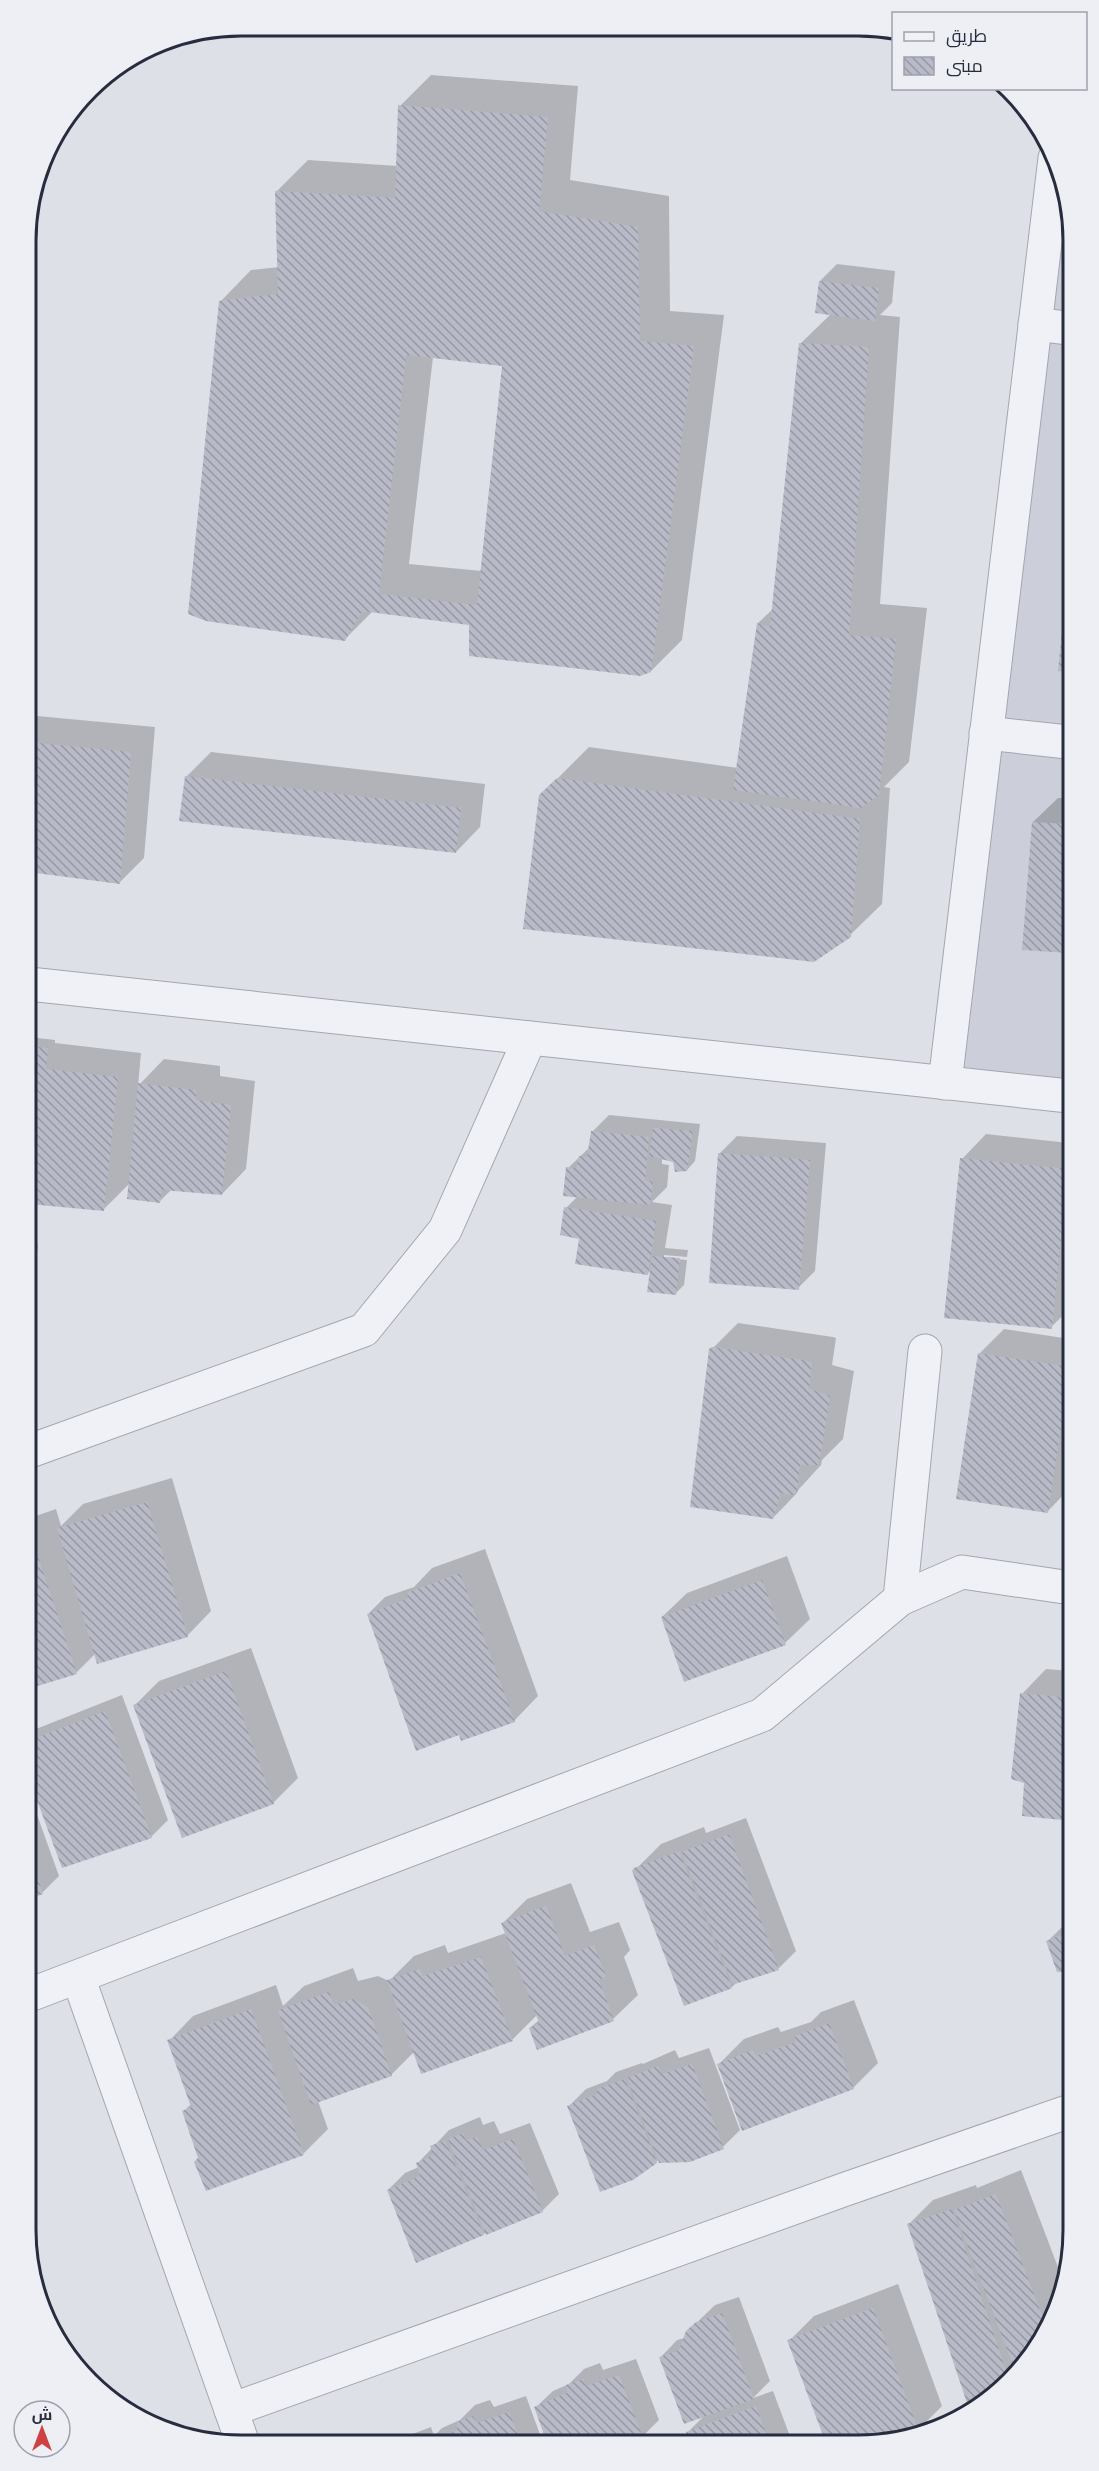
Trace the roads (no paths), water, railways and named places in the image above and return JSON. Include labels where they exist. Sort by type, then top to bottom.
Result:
[{"type":"street","points":[[945,1083],[986,733],[1051,326],[1054,184]]},
{"type":"street","points":[[986,733],[1063,741]]},
{"type":"street","points":[[36,985],[1063,1095]]},
{"type":"street","points":[[36,1449],[364,1330],[445,1230],[530,1038]]},
{"type":"street","points":[[900,1599],[925,1351]]},
{"type":"street","points":[[36,1993],[762,1715],[900,1599],[962,1572],[1063,1587]]},
{"type":"street","points":[[78,1977],[240,2435]]},
{"type":"street","points":[[231,2410],[1063,2113]]}]
